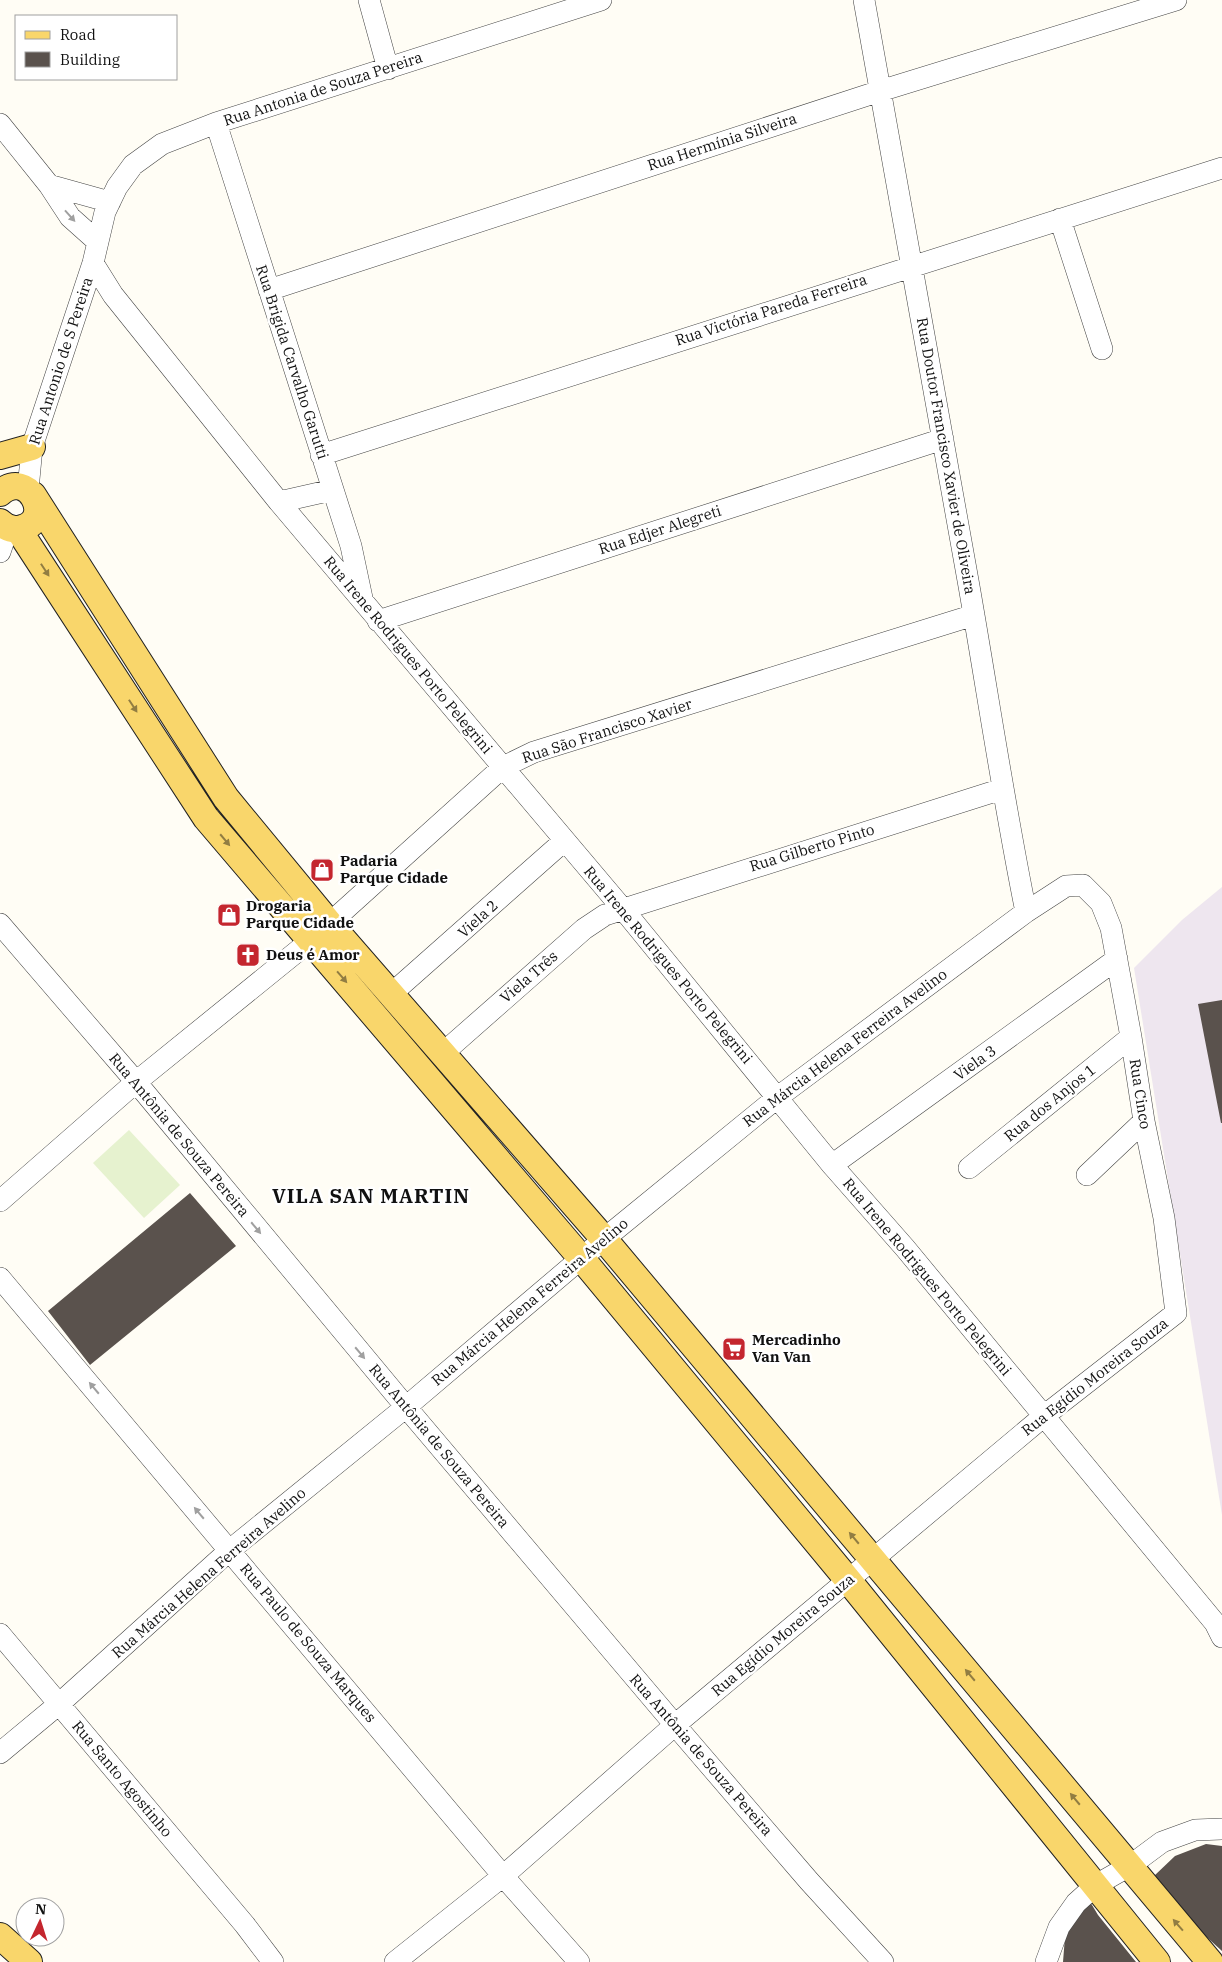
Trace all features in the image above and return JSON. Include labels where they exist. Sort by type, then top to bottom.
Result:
[{"type":"main road","points":[[0,456],[32,447]]},
{"type":"main road","points":[[0,466],[21,491],[226,798],[390,995],[604,1239],[1131,1865],[1166,1911],[1210,1962]]},
{"type":"main road","points":[[21,491],[36,502],[36,516],[31,523],[9,526],[206,818],[582,1258],[848,1580],[1157,1962]]},
{"type":"main road","points":[[0,1936],[29,1962]]},
{"type":"street","points":[[370,0],[388,68]]},
{"type":"street","name":"Rua Antonia de Souza Pereira","points":[[98,242],[110,202],[117,187],[133,165],[162,144],[216,123],[601,0]]},
{"type":"street","name":"Rua Doutor Francisco Xavier de Oliveira","points":[[864,0],[913,265],[974,615],[1002,789],[1026,912]]},
{"type":"street","name":"Rua Hermínia Silveira","points":[[269,290],[880,91],[1176,0]]},
{"type":"street","name":"Rua Brigida Carvalho Garutti","points":[[216,123],[351,546],[363,602]]},
{"type":"street","points":[[0,124],[49,185],[70,217],[98,242],[93,263]]},
{"type":"street","name":"Rua Victória Pareda Ferreira","points":[[321,455],[1060,218],[1222,168]]},
{"type":"street","points":[[49,185],[110,202]]},
{"type":"street","points":[[1060,218],[1102,349]]},
{"type":"street","name":"Rua Antonio de S Pereira","points":[[21,491],[32,447],[93,263]]},
{"type":"street","name":"Rua Irene Rodrigues Porto Pelegrini","points":[[93,263],[113,294],[279,502],[622,908],[832,1165],[905,1248],[1215,1623],[1222,1637]]},
{"type":"street","points":[[83,294],[113,294]]},
{"type":"street","name":"Rua Edjer Alegreti","points":[[378,621],[943,439]]},
{"type":"street","points":[[279,502],[332,490]]},
{"type":"street","points":[[0,552],[9,526]]},
{"type":"street","name":"Rua São Francisco Xavier","points":[[0,1201],[136,1082],[310,941],[503,767],[534,752],[974,615]]},
{"type":"street","name":"Rua Gilberto Pinto","points":[[622,908],[1002,789]]},
{"type":"street","name":"Viela 2","points":[[390,995],[564,841]]},
{"type":"street","name":"Rua Márcia Helena Ferreira Avelino","points":[[0,1753],[58,1704],[230,1550],[406,1408],[604,1239],[778,1097],[1026,912],[1066,886],[1083,885]]},
{"type":"street","name":"Rua Cinco","points":[[1083,885],[1101,903],[1111,928],[1132,1038],[1144,1121],[1164,1218],[1176,1313]]},
{"type":"street","name":"Viela Três","points":[[442,1054],[584,929],[605,915],[622,908]]},
{"type":"street","name":"Rua Antônia de Souza Pereira","points":[[0,924],[136,1082],[406,1408],[675,1725],[809,1882],[884,1962]]},
{"type":"street","name":"Viela 3","points":[[832,1165],[1117,959]]},
{"type":"street","name":"Rua dos Anjos 1","points":[[969,1168],[1132,1038]]},
{"type":"street","points":[[1087,1174],[1144,1121]]},
{"type":"street","name":"Rua Paulo de Souza Marques","points":[[0,1278],[503,1876],[579,1962]]},
{"type":"street","name":"Rua Egídio Moreira Souza","points":[[395,1962],[503,1876],[675,1725],[1044,1416],[1176,1313]]},
{"type":"street","name":"Rua Santo Agostinho","points":[[0,1634],[245,1925],[273,1962]]},
{"type":"street","points":[[1046,1962],[1059,1927],[1076,1903],[1096,1885],[1131,1865],[1162,1842],[1195,1830],[1222,1829]]},
{"type":"street","name":"Rua Santo Agostinho","points":[[245,1925],[284,1962]]},
{"type":"shaded area","points":[[1222,887],[1222,1515],[1134,968],[1182,920]]},
{"type":"green space","points":[[129,1130],[180,1185],[144,1218],[93,1163]]},
{"type":"building","points":[[1222,1000],[1222,1123],[1221,1123],[1198,1004]]},
{"type":"building","points":[[190,1193],[236,1246],[90,1365],[48,1311]]},
{"type":"building","points":[[1206,1844],[1222,1846],[1222,1951],[1178,1911],[1154,1876],[1175,1856]]},
{"type":"building","points":[[1089,1900],[1098,1915],[1136,1962],[1063,1962],[1066,1924]]},
{"type":"place","name":"Padaria Parque Cidade","points":[[322,870]]},
{"type":"place","name":"Drogaria Parque Cidade","points":[[229,915]]},
{"type":"place","name":"Deus é Amor","points":[[248,955]]},
{"type":"place","name":"Mercadinho Van Van","points":[[734,1349]]},
{"type":"district","name":"VILA SAN MARTIN","points":[[371,1196]]}]
